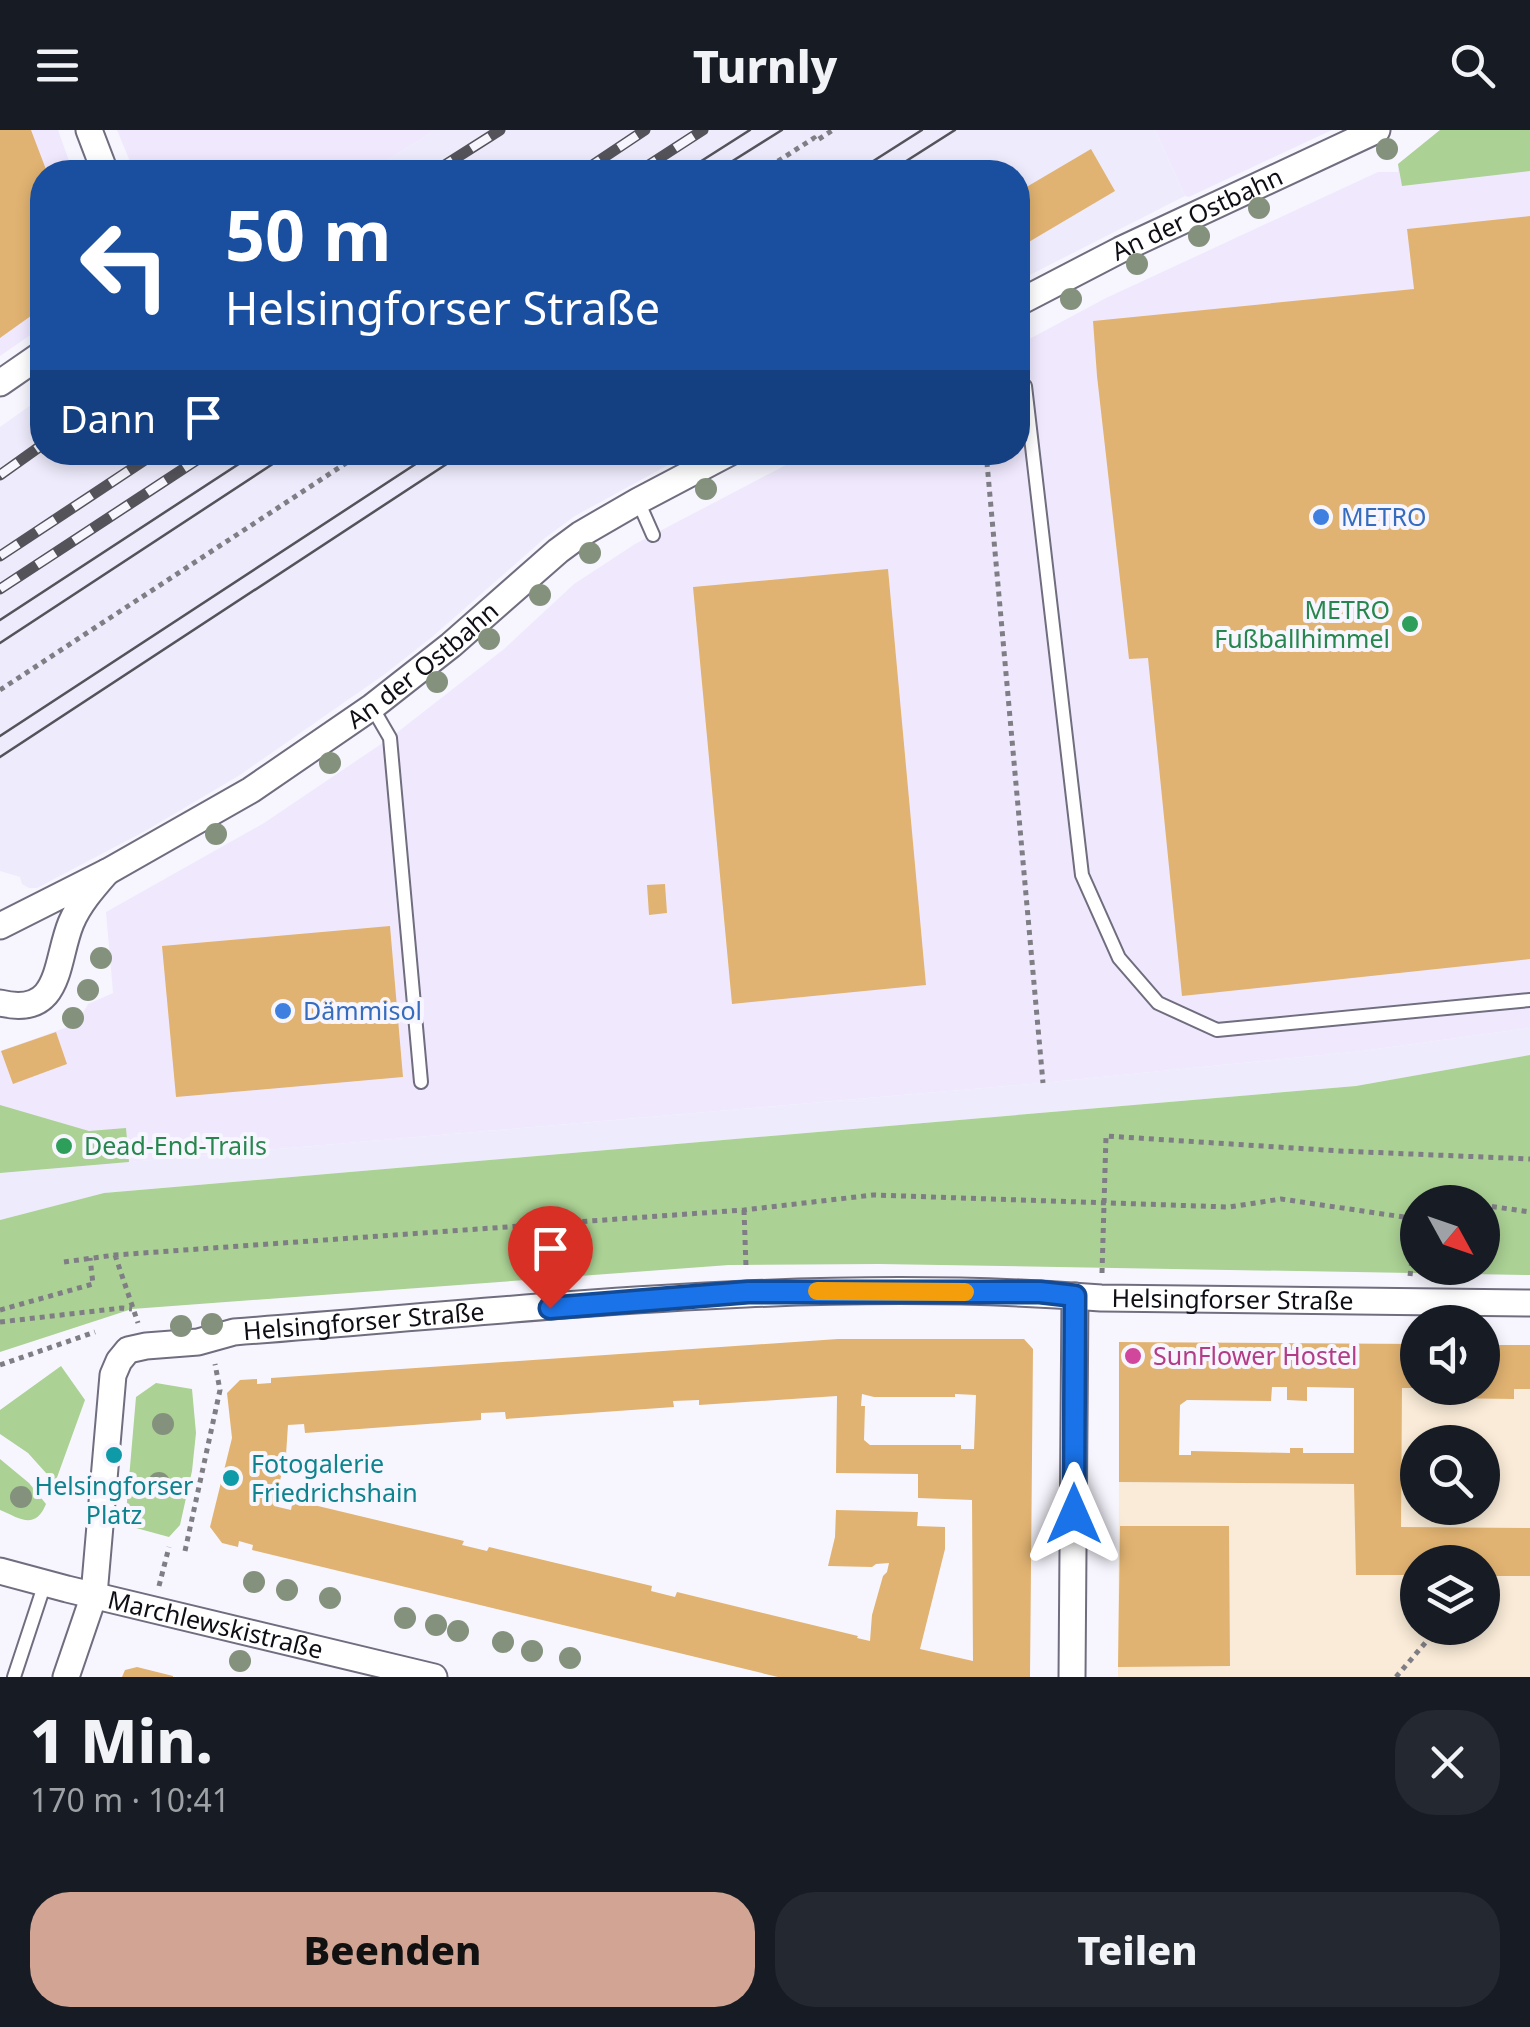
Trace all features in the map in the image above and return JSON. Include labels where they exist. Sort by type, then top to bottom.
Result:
[{"type":"street","points":[[88,130],[99,160]]},
{"type":"street","name":"An der Ostbahn","points":[[1030,297],[1120,250],[1376,130]]},
{"type":"street","points":[[0,383],[30,362]]},
{"type":"street","name":"An der Ostbahn","points":[[2,923],[107,872],[251,790],[372,707],[451,646],[581,534],[706,465]]},
{"type":"street","name":"An der Ostbahn","points":[[0,1004],[29,1005],[53,987],[71,923],[86,896],[107,872]]},
{"type":"street","name":"Helsingforser Straße","points":[[214,1338],[234,1332],[748,1292],[1020,1292],[1088,1297],[1530,1304]]},
{"type":"street","points":[[1072,1677],[1088,1297]]},
{"type":"street","points":[[66,1677],[94,1595],[113,1375],[118,1362],[128,1350],[214,1338]]},
{"type":"street","name":"Marchlewskistraße","points":[[0,1571],[434,1677]]},
{"type":"lane","points":[[1030,429],[1082,874],[1119,958],[1158,1003],[1217,1030],[1530,1000]]},
{"type":"lane","points":[[638,501],[653,535]]},
{"type":"lane","points":[[372,707],[390,738],[422,1082]]},
{"type":"lane","points":[[14,1677],[45,1583]]},
{"type":"path","points":[[780,160],[833,130]]},
{"type":"path","points":[[0,690],[344,465]]},
{"type":"path","points":[[987,465],[1043,1083]]},
{"type":"path","points":[[1088,1297],[1104,1202],[1106,1136],[1530,1159]]},
{"type":"path","points":[[64,1262],[744,1210],[872,1195],[1230,1208],[1282,1199],[1400,1216]]},
{"type":"path","points":[[1500,1208],[1530,1212]]},
{"type":"path","points":[[744,1210],[748,1292]]},
{"type":"path","points":[[0,1322],[132,1307],[115,1256]]},
{"type":"path","points":[[0,1310],[93,1284],[90,1258]]},
{"type":"path","points":[[0,1365],[96,1332]]},
{"type":"path","points":[[185,1552],[220,1390],[214,1338]]},
{"type":"path","points":[[159,1589],[169,1547]]},
{"type":"path","points":[[1396,1677],[1423,1645]]},
{"type":"shaded area","points":[[0,130],[58,130],[69,160],[30,160],[30,335],[0,356]]},
{"type":"shaded area","points":[[117,130],[435,130],[388,160],[129,160]]},
{"type":"shaded area","points":[[435,130],[1155,130],[1185,196],[1030,275],[1030,160],[388,160]]},
{"type":"shaded area","points":[[1155,130],[1332,130],[1189,197],[1185,196]]},
{"type":"shaded area","points":[[1440,130],[1530,130],[1530,1028],[1362,1051],[1031,1084],[0,1173],[0,1051],[76,1024],[88,1004],[113,993],[106,912],[264,823],[390,738],[504,649],[574,584],[635,544],[786,465],[1030,465],[1030,339],[1106,298],[1378,172],[1398,172],[1398,164]]},
{"type":"shaded area","points":[[30,406],[30,465],[668,465],[575,516],[385,674],[240,775],[147,830],[37,888],[29,888],[20,877],[0,871],[0,427]]},
{"type":"shaded area","points":[[1530,1028],[1530,1055],[1356,1086],[104,1193],[0,1220],[0,1173],[1031,1084],[1362,1051]]},
{"type":"shaded area","points":[[1354,1344],[1400,1376],[1400,1405],[1500,1405],[1500,1345],[1530,1345],[1530,1677],[1118,1677],[1119,1482],[1353,1484]]},
{"type":"green space","points":[[1440,130],[1530,130],[1530,171],[1402,186],[1398,164]]},
{"type":"green space","points":[[1530,1055],[1530,1275],[1500,1274],[1500,1185],[1400,1185],[1400,1273],[729,1265],[132,1309],[0,1352],[0,1220],[104,1193],[1356,1086]]},
{"type":"green space","name":"Dead-End-Trails","points":[[0,1105],[89,1131],[126,1128],[129,1162],[0,1173]]},
{"type":"green space","points":[[61,1366],[85,1400],[55,1483],[28,1453],[0,1434],[0,1410]]},
{"type":"green space","points":[[156,1383],[192,1389],[196,1433],[180,1525],[169,1537],[125,1525],[136,1397]]},
{"type":"green space","points":[[0,1459],[29,1483],[46,1504],[32,1520],[0,1510]]},
{"type":"building","points":[[0,130],[31,130],[42,160],[30,160],[30,317],[0,338]]},
{"type":"building","points":[[1091,149],[1115,191],[1030,241],[1030,185]]},
{"type":"building","name":"METRO","points":[[1530,216],[1530,959],[1182,996],[1148,658],[1129,659],[1093,321],[1414,289],[1407,229]]},
{"type":"building","points":[[888,569],[926,985],[732,1004],[693,587]]},
{"type":"building","points":[[665,884],[667,913],[649,915],[647,885]]},
{"type":"building","name":"Dämmisol","points":[[390,926],[403,1077],[176,1097],[162,946]]},
{"type":"building","points":[[56,1032],[67,1064],[13,1084],[1,1051]]},
{"type":"building","points":[[838,1339],[1024,1339],[1033,1349],[1030,1677],[778,1677],[252,1550],[253,1545],[239,1541],[238,1547],[222,1543],[210,1527],[232,1438],[227,1393],[240,1380],[257,1379],[257,1384],[271,1383],[271,1378]],"holes":[[[862,1394],[976,1395],[974,1449],[961,1449],[961,1445],[870,1445],[864,1440]],[[837,1396],[836,1473],[918,1474],[918,1498],[972,1500],[973,1661],[920,1649],[945,1549],[945,1527],[917,1526],[918,1512],[836,1510],[828,1566],[872,1567],[889,1563],[872,1615],[870,1641],[677,1592],[675,1597],[651,1591],[652,1586],[489,1547],[487,1551],[462,1545],[464,1541],[293,1500],[291,1510],[274,1506],[286,1455],[288,1425],[304,1424],[305,1433],[481,1420],[481,1413],[505,1412],[506,1419],[674,1407],[673,1401],[699,1400],[699,1405]]]},
{"type":"building","points":[[1119,1342],[1400,1344],[1401,1527],[1530,1528],[1530,1576],[1500,1576],[1500,1545],[1400,1545],[1400,1575],[1356,1575],[1354,1484],[1119,1482]],"holes":[[[1272,1387],[1287,1387],[1287,1400],[1307,1401],[1307,1387],[1354,1388],[1354,1453],[1303,1453],[1303,1448],[1290,1448],[1290,1453],[1191,1451],[1191,1455],[1179,1455],[1180,1405],[1187,1400],[1271,1401]]]},
{"type":"building","points":[[1500,1345],[1530,1345],[1530,1389],[1514,1389],[1514,1399],[1500,1399]]},
{"type":"building","points":[[1120,1526],[1229,1526],[1230,1666],[1118,1667]]},
{"type":"building","points":[[137,1667],[173,1677],[122,1677],[125,1670]]},
{"type":"tram line","points":[[703,160],[750,130]]},
{"type":"tram line","points":[[734,160],[782,130]]},
{"type":"tram line","points":[[875,160],[922,130]]},
{"type":"tram line","points":[[908,160],[955,130]]},
{"type":"tram line","points":[[0,620],[237,465]]},
{"type":"tram line","points":[[0,643],[271,465]]},
{"type":"tram line","points":[[0,736],[414,465]]},
{"type":"tram line","points":[[0,757],[445,465]]},
{"type":"railway","points":[[453,160],[500,130]]},
{"type":"railway","points":[[600,160],[645,130]]},
{"type":"railway","points":[[657,160],[703,130]]},
{"type":"railway","points":[[0,475],[30,454]]},
{"type":"railway","points":[[0,556],[137,465]]},
{"type":"railway","points":[[0,589],[189,465]]},
{"type":"slow traffic","points":[[817,1291],[965,1292]]},
{"type":"place","name":"METRO","points":[[1321,517]]},
{"type":"place","name":"METRO Fußballhimmel","points":[[1410,624]]},
{"type":"place","name":"Dämmisol","points":[[283,1011]]},
{"type":"place","name":"Dead-End-Trails","points":[[64,1146]]},
{"type":"place","name":"SunFlower Hostel","points":[[1133,1356]]},
{"type":"place","name":"Helsingforser Platz","points":[[114,1455]]},
{"type":"place","name":"Fotogalerie Friedrichshain","points":[[231,1478]]},
{"type":"route","points":[[550,1308],[748,1292],[1040,1292],[1075,1296],[1074,1514]]}]
